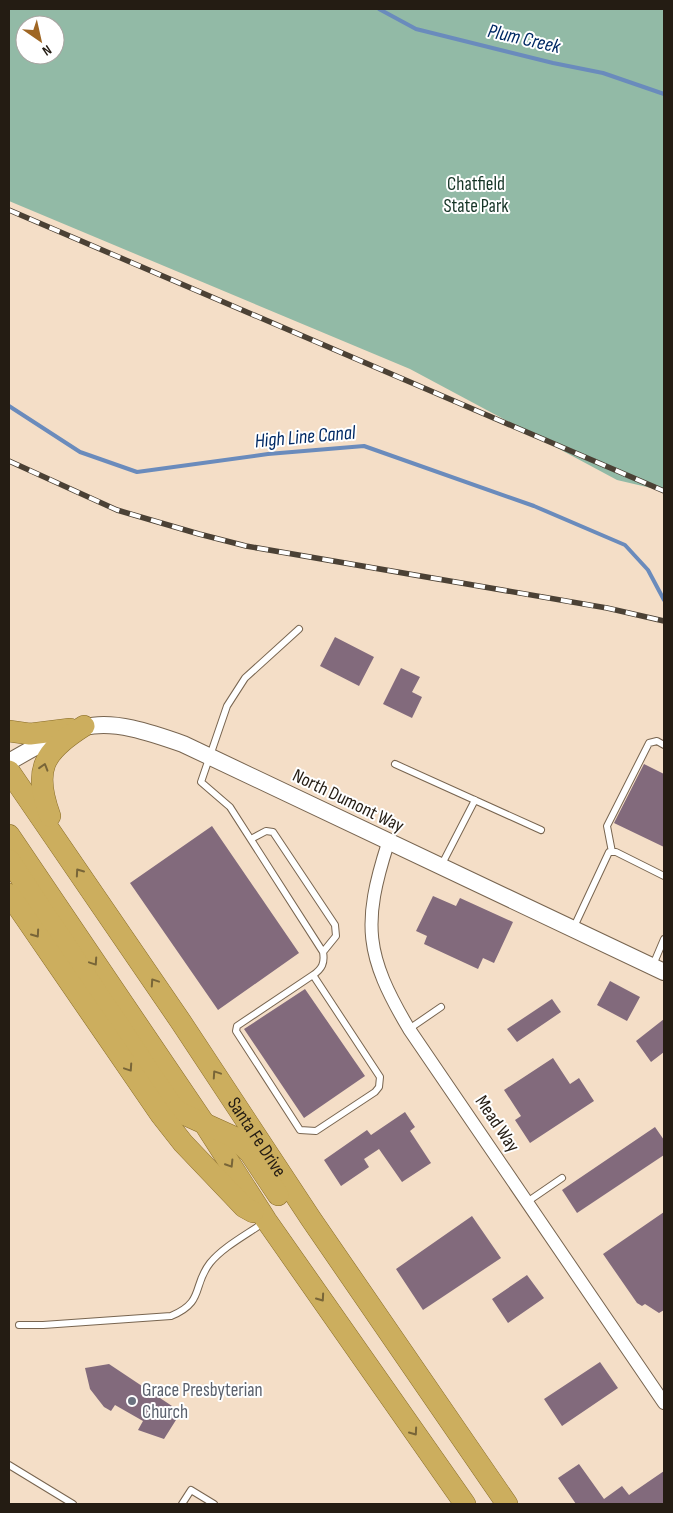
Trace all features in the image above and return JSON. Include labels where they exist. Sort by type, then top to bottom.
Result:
[{"type":"highway","points":[[9,731],[30,734],[77,728]]},
{"type":"highway","points":[[61,847],[42,794],[42,770],[53,749],[77,728]]},
{"type":"highway","name":"Santa Fe Drive","points":[[9,771],[504,1501]]},
{"type":"highway","name":"Santa Fe Drive","points":[[9,835],[204,1123],[266,1220],[465,1504]]},
{"type":"highway","points":[[9,860],[168,1100],[179,1112],[234,1138],[250,1153],[452,1449],[504,1501]]},
{"type":"highway","points":[[9,894],[161,1115],[183,1143],[244,1207],[266,1220]]},
{"type":"street","name":"North Dumont Way","points":[[9,762],[52,737],[77,728],[119,725],[143,730],[183,744],[388,843],[658,969]]},
{"type":"street","name":"Mead Way","points":[[388,843],[371,908],[372,939],[380,974],[409,1029],[664,1403]]},
{"type":"lane","points":[[299,629],[245,678],[227,706],[201,782],[230,806],[323,952],[324,960],[320,970],[237,1026],[236,1031],[300,1130],[308,1132],[316,1131],[380,1087],[380,1077],[313,975]]},
{"type":"lane","points":[[612,852],[607,826],[649,743],[656,741],[664,745]]},
{"type":"lane","points":[[395,764],[541,830]]},
{"type":"lane","points":[[440,867],[475,800]]},
{"type":"lane","points":[[251,839],[266,831],[273,832],[335,925],[336,936],[323,952]]},
{"type":"lane","points":[[573,930],[609,852],[612,852]]},
{"type":"lane","points":[[612,852],[664,876]]},
{"type":"lane","points":[[658,969],[664,939]]},
{"type":"lane","points":[[409,1029],[441,1007]]},
{"type":"lane","points":[[527,1202],[562,1178]]},
{"type":"lane","points":[[18,1325],[171,1316],[183,1311],[192,1304],[211,1262],[266,1220]]},
{"type":"lane","points":[[9,1465],[74,1504]]},
{"type":"lane","points":[[182,1504],[191,1490],[214,1504]]},
{"type":"green space","name":"Chatfield State Park","points":[[9,9],[664,9],[664,491],[617,480],[410,369],[9,201]]},
{"type":"building","points":[[335,637],[374,657],[359,686],[320,666]]},
{"type":"building","points":[[401,668],[420,677],[412,692],[422,697],[412,718],[383,704]]},
{"type":"building","points":[[644,764],[664,774],[664,847],[614,823]]},
{"type":"building","points":[[212,826],[299,953],[218,1010],[130,883]]},
{"type":"building","points":[[433,896],[456,906],[460,898],[513,922],[494,963],[483,958],[478,969],[424,944],[427,936],[416,931]]},
{"type":"building","points":[[610,981],[640,997],[627,1021],[597,1005]]},
{"type":"building","points":[[305,989],[365,1076],[304,1118],[244,1029]]},
{"type":"building","points":[[552,999],[561,1012],[517,1042],[507,1029]]},
{"type":"building","points":[[664,1019],[664,1052],[651,1062],[636,1041]]},
{"type":"building","points":[[553,1058],[570,1084],[579,1078],[594,1101],[530,1143],[515,1120],[521,1116],[504,1090]]},
{"type":"building","points":[[405,1112],[415,1127],[410,1131],[431,1163],[402,1182],[379,1149],[364,1159],[369,1167],[341,1186],[324,1160],[367,1130],[371,1135]]},
{"type":"building","points":[[655,1127],[664,1140],[664,1155],[577,1213],[562,1190]]},
{"type":"building","points":[[664,1212],[664,1310],[659,1313],[645,1304],[642,1306],[637,1303],[603,1254]]},
{"type":"building","points":[[472,1216],[501,1258],[423,1310],[396,1269]]},
{"type":"building","points":[[527,1275],[544,1298],[508,1323],[492,1299]]},
{"type":"building","points":[[600,1362],[618,1388],[562,1426],[544,1399]]},
{"type":"building","name":"Grace Presbyterian Church","points":[[109,1364],[181,1412],[164,1439],[138,1430],[143,1421],[115,1405],[111,1411],[104,1407],[90,1389],[85,1368]]},
{"type":"building","points":[[579,1464],[604,1499],[622,1486],[629,1495],[664,1471],[664,1504],[576,1504],[558,1478]]},
{"type":"waterway","name":"Plum Creek","points":[[379,9],[416,29],[553,63],[603,73],[664,94]]},
{"type":"waterway","name":"High Line Canal","points":[[9,406],[80,452],[137,472],[268,454],[364,446],[534,506],[625,545],[648,570],[664,600]]},
{"type":"railway","points":[[9,210],[664,491]]},
{"type":"railway","points":[[9,461],[117,510],[246,546],[607,608],[664,621]]},
{"type":"place","name":"Grace Presbyterian Church","points":[[132,1401]]}]
